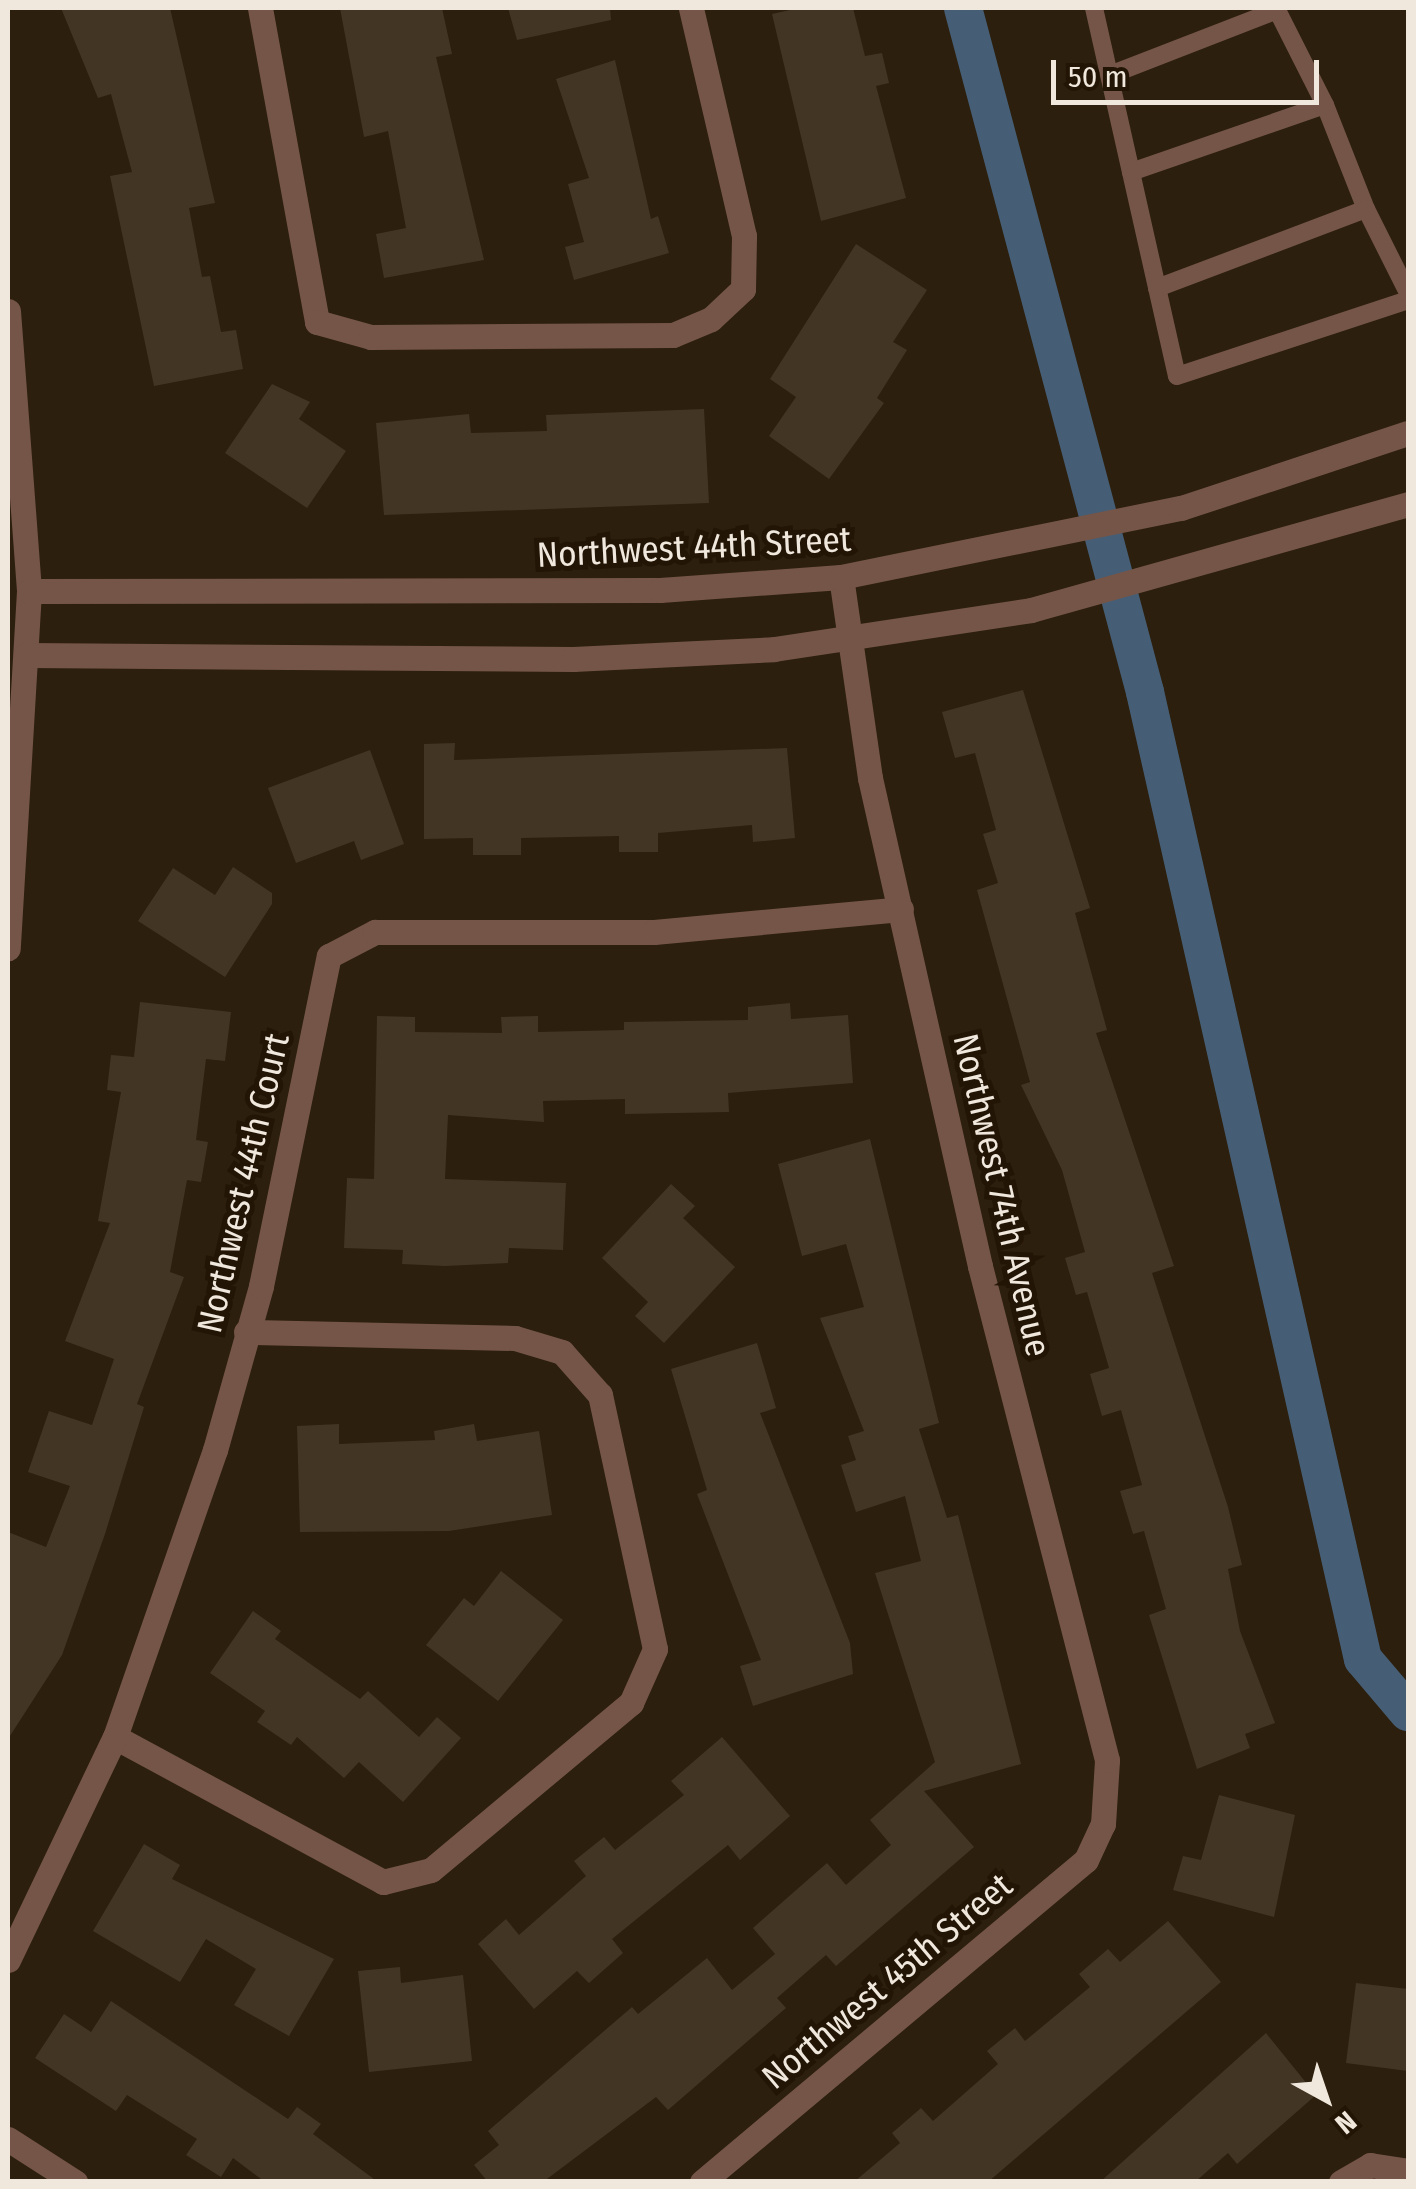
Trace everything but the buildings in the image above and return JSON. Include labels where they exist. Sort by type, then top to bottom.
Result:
[{"type":"street","points":[[260,8],[316,322],[370,337],[673,335],[711,320],[743,289],[744,236],[692,8]]},
{"type":"street","points":[[8,310],[29,591],[8,948]]},
{"type":"street","name":"Northwest 44th Street","points":[[29,591],[660,590],[840,576],[1181,508],[1408,432]]},
{"type":"street","points":[[26,655],[573,660],[846,641],[1162,580],[1408,504]]},
{"type":"street","name":"Northwest 74th Avenue","points":[[840,576],[846,641],[980,1266],[1108,1760],[1103,1824]]},
{"type":"street","name":"Northwest 44th Court","points":[[8,1960],[115,1737],[215,1450],[246,1332],[329,956],[375,932],[654,932],[901,909]]},
{"type":"street","points":[[115,1737],[383,1882],[431,1870],[631,1703],[656,1650],[600,1394],[562,1352],[515,1338],[246,1332]]},
{"type":"street","name":"Northwest 45th Street","points":[[702,2182],[1086,1860],[1103,1824]]},
{"type":"street","points":[[8,2139],[76,2182]]},
{"type":"street","points":[[1341,2182],[1370,2164],[1408,2172]]},
{"type":"lane","points":[[1094,8],[1177,376],[1408,296],[1366,210],[1325,105],[1277,9],[1110,75]]},
{"type":"lane","points":[[1131,172],[1325,105]]},
{"type":"lane","points":[[1157,288],[1366,210]]},
{"type":"waterway","points":[[963,8],[1145,692],[1363,1659],[1408,1712]]}]
